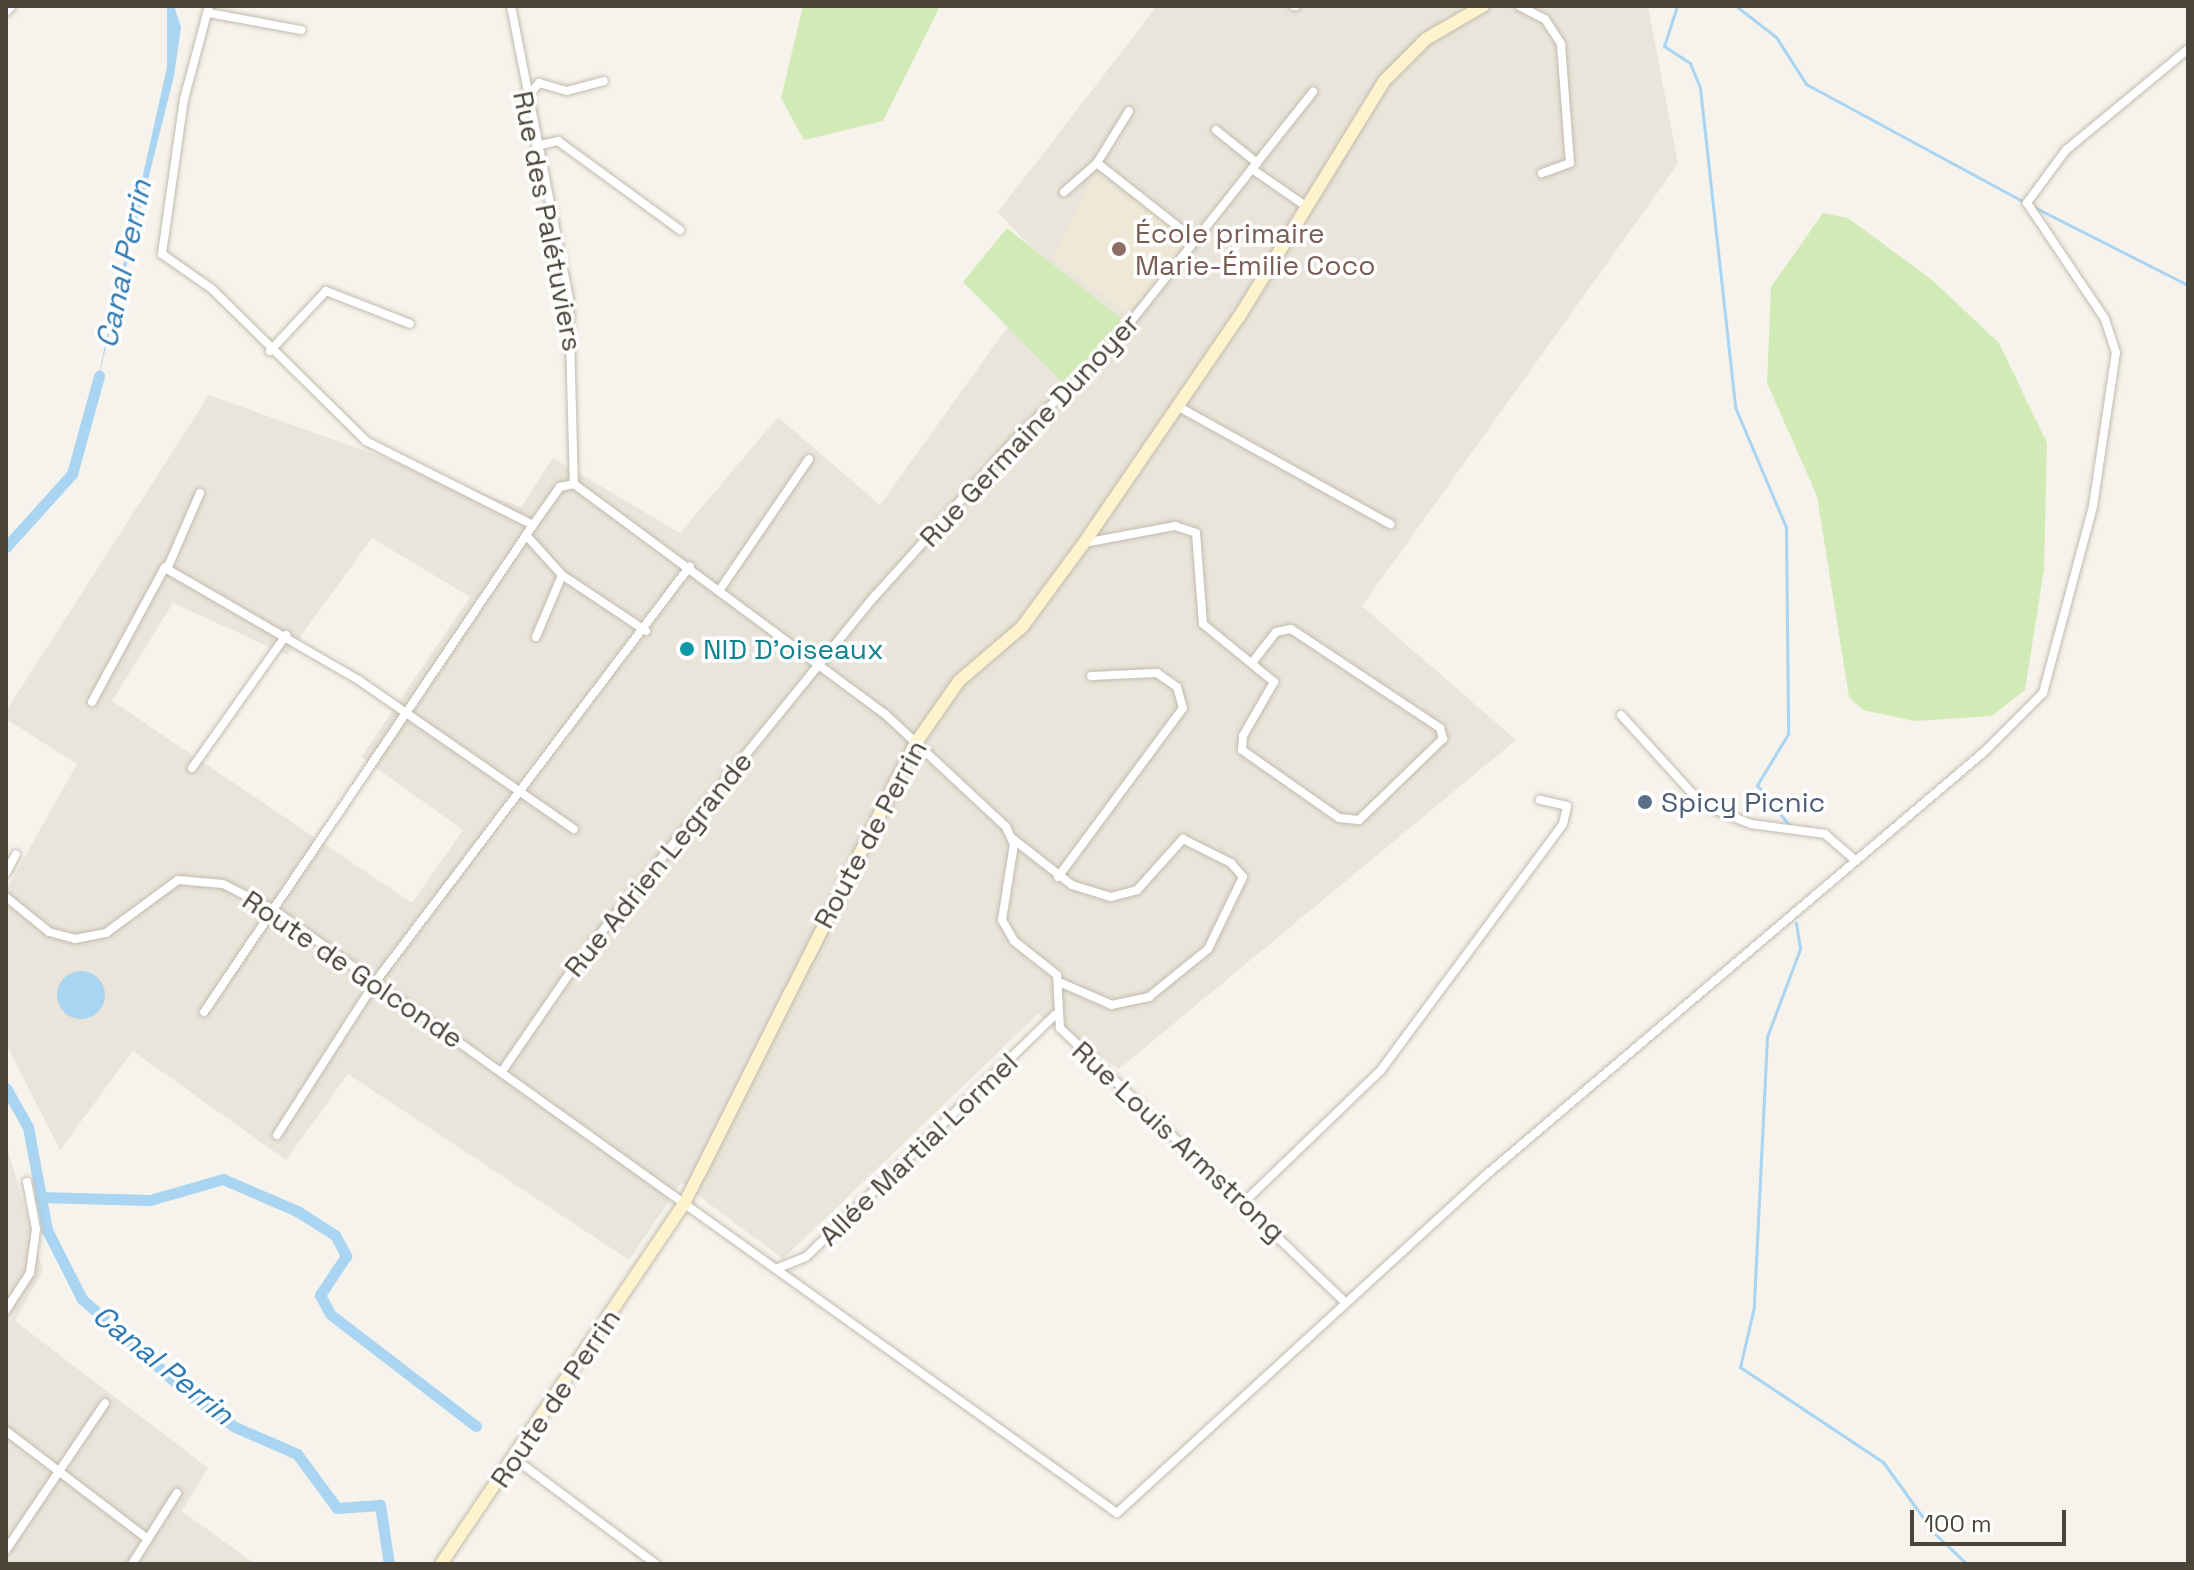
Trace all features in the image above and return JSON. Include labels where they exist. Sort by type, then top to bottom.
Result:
[{"type":"main road","name":"Route de Perrin","points":[[441,1564],[515,1459],[685,1202],[915,744],[959,681],[1022,627],[1084,543],[1177,406],[1398,64],[1483,6]]},
{"type":"street","points":[[6,12],[12,6]]},
{"type":"street","name":"Rue des Palétuviers","points":[[511,6],[524,100],[574,337],[574,484]]},
{"type":"street","points":[[1519,6],[1545,19],[1561,44],[1570,163],[1542,173]]},
{"type":"street","points":[[301,30],[209,10],[184,99],[160,250],[212,289],[270,351],[389,457],[533,525]]},
{"type":"street","points":[[1344,1301],[1985,751],[2050,678],[2097,485],[2116,353],[2105,319],[2028,203],[2083,134],[2188,49]]},
{"type":"street","points":[[524,100],[536,83],[574,91],[604,81]]},
{"type":"street","name":"Rue Germaine Dunoyer","points":[[820,664],[1024,430],[1102,358],[1313,92]]},
{"type":"street","points":[[1064,192],[1097,163],[1129,111]]},
{"type":"street","points":[[1216,130],[1254,166],[1307,207]]},
{"type":"street","points":[[536,146],[558,141],[680,230]]},
{"type":"street","points":[[1097,163],[1195,240]]},
{"type":"street","points":[[270,351],[326,291],[410,324]]},
{"type":"street","points":[[1177,406],[1390,524]]},
{"type":"street","points":[[721,588],[809,459]]},
{"type":"street","points":[[204,1012],[404,711],[533,525],[560,487],[574,484],[721,588],[820,664],[915,744],[1013,839],[1058,877],[1099,895],[1131,894],[1175,841],[1187,839],[1237,867],[1243,880],[1208,949],[1149,997],[1112,1005],[1059,982],[1002,920],[1013,839]]},
{"type":"street","points":[[92,702],[165,567],[200,493]]},
{"type":"street","points":[[1084,543],[1175,526],[1194,531],[1198,613],[1216,637],[1252,663],[1275,686],[1243,736],[1242,750],[1347,822],[1363,817],[1443,739],[1440,728],[1291,629],[1276,632],[1252,663]]},
{"type":"street","points":[[526,535],[562,575],[646,631]]},
{"type":"street","points":[[277,1135],[376,981],[517,793],[646,631],[690,566]]},
{"type":"street","points":[[165,567],[286,635],[404,711],[517,793],[574,829]]},
{"type":"street","points":[[536,637],[562,575]]},
{"type":"street","points":[[192,768],[286,635]]},
{"type":"street","name":"Rue Adrien Legrande","points":[[503,1070],[578,961],[820,664]]},
{"type":"street","points":[[1058,877],[1183,708],[1177,687],[1157,673],[1091,676]]},
{"type":"street","points":[[1621,715],[1703,805],[1751,824],[1825,834],[1855,860]]},
{"type":"street","points":[[1246,1200],[1381,1070],[1563,824],[1567,806],[1540,800]]},
{"type":"street","points":[[6,873],[16,854]]},
{"type":"street","name":"Route de Golconde","points":[[6,897],[49,932],[75,939],[106,933],[178,880],[223,884],[274,910],[503,1070],[1117,1513],[1344,1301]]},
{"type":"street","name":"Rue Louis Armstrong","points":[[1059,982],[1055,1015],[1063,1033],[1246,1200],[1344,1301]]},
{"type":"street","name":"Allée Martial Lormel","points":[[775,1269],[806,1257],[1055,1015]]},
{"type":"street","points":[[6,1310],[30,1273],[36,1229],[27,1182]]},
{"type":"street","points":[[6,1550],[105,1403]]},
{"type":"street","points":[[6,1431],[56,1475],[148,1539]]},
{"type":"street","points":[[515,1459],[656,1564]]},
{"type":"street","points":[[132,1564],[177,1493]]},
{"type":"shaded area","points":[[1157,6],[1648,6],[1678,164],[1362,606],[1516,740],[1119,1069],[1038,1014],[783,1259],[681,1183],[629,1260],[348,1074],[286,1160],[133,1051],[60,1150],[6,1044],[6,890],[77,764],[6,719],[6,711],[209,395],[521,507],[553,458],[680,533],[778,417],[880,505],[1050,268],[998,212]],"holes":[[[372,538],[470,597],[361,757],[463,830],[412,903],[112,701],[173,603],[287,655]]]},
{"type":"shaded area","name":"École primaire Marie-Émilie Coco","points":[[1096,173],[1127,199],[1141,198],[1189,240],[1129,314],[1052,258]]},
{"type":"shaded area","points":[[6,1144],[43,1270],[15,1321],[208,1468],[182,1511],[255,1564],[6,1564]]},
{"type":"green space","points":[[803,6],[940,6],[883,121],[804,140],[781,98]]},
{"type":"green space","points":[[1823,213],[1848,218],[1932,280],[1999,343],[2047,443],[2044,569],[2025,690],[1992,716],[1914,721],[1863,710],[1849,697],[1817,496],[1767,383],[1771,287]]},
{"type":"green space","points":[[1007,228],[1125,322],[1062,382],[963,282]]},
{"type":"water","points":[[167,6],[174,6],[181,27],[174,76],[95,391],[167,67]]},
{"type":"water","points":[[81,971],[98,978],[105,995],[98,1012],[81,1019],[64,1012],[57,995],[64,978]]},
{"type":"waterway","points":[[1677,6],[1664,46],[1690,63],[1700,88],[1735,407],[1786,527],[1788,734],[1757,785],[1789,825]]},
{"type":"waterway","points":[[1736,6],[1776,37],[1806,84],[2024,202]]},
{"type":"waterway","points":[[2034,207],[2188,285]]},
{"type":"waterway","name":"Canal Perrin","points":[[6,547],[72,474],[99,376]]},
{"type":"waterway","points":[[1796,923],[1800,949],[1767,1037],[1754,1307],[1740,1367],[1883,1462],[1935,1534],[1967,1564]]},
{"type":"waterway","name":"Canal Perrin","points":[[6,1088],[28,1127],[47,1230],[82,1299],[192,1397],[235,1427],[297,1454],[337,1508],[380,1505],[389,1564]]},
{"type":"waterway","points":[[40,1197],[150,1200],[223,1179],[297,1211],[335,1235],[346,1256],[320,1295],[330,1314],[476,1426]]},
{"type":"waterway","points":[[2036,1564],[2049,1564]]},
{"type":"place","name":"École primaire Marie-Émilie Coco","points":[[1119,249]]},
{"type":"place","name":"NID D'oiseaux","points":[[687,649]]},
{"type":"place","name":"Spicy Picnic","points":[[1645,802]]}]
